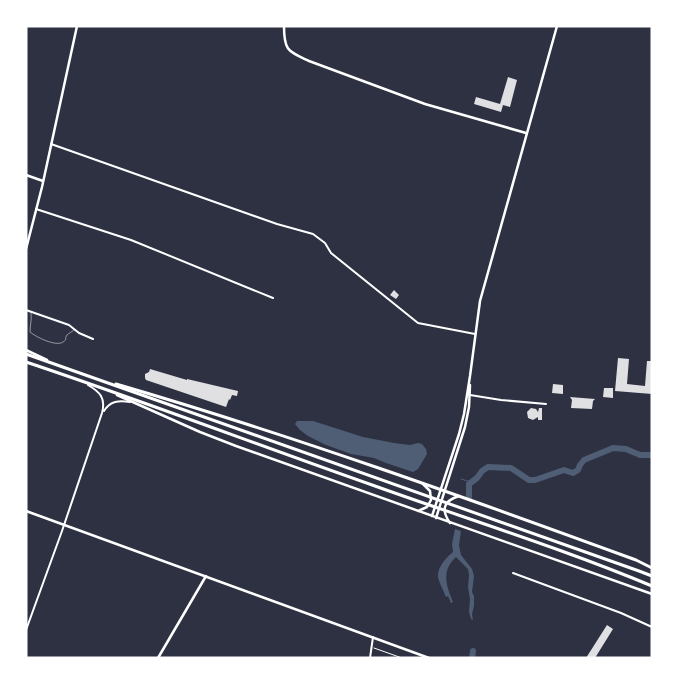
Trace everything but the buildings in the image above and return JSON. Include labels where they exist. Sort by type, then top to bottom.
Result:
[{"type":"main road","points":[[26,249],[77,26]]},
{"type":"main road","points":[[284,26],[284,38],[287,47],[291,52],[309,61],[424,104],[526,133]]},
{"type":"main road","points":[[436,518],[464,414],[480,301],[557,26]]},
{"type":"main road","points":[[26,175],[43,181]]},
{"type":"main road","points":[[26,352],[652,576]]},
{"type":"main road","points":[[26,362],[587,560],[652,586]]},
{"type":"main road","points":[[432,516],[465,427],[470,395],[470,376]]},
{"type":"main road","points":[[100,380],[298,441],[473,501],[652,568]]},
{"type":"main road","points":[[109,391],[236,446],[652,594]]},
{"type":"main road","points":[[417,511],[427,507],[431,500],[430,491],[423,484]]},
{"type":"main road","points":[[450,523],[446,516],[445,506],[449,500],[459,496]]},
{"type":"main road","points":[[26,512],[429,658]]},
{"type":"main road","points":[[158,658],[206,576]]},
{"type":"street","points":[[51,144],[277,224],[312,234],[325,243],[331,253],[418,323],[475,334]]},
{"type":"street","points":[[36,209],[131,240],[273,298]]},
{"type":"street","points":[[26,310],[69,325],[74,330],[93,339]]},
{"type":"street","points":[[26,630],[104,406],[103,398],[94,388],[83,382]]},
{"type":"street","points":[[470,395],[546,404]]},
{"type":"street","points":[[102,413],[113,402],[133,402]]},
{"type":"street","points":[[513,573],[621,613],[652,627]]},
{"type":"street","points":[[370,658],[373,637]]},
{"type":"street","points":[[374,648],[402,658]]},
{"type":"lane","points":[[31,311],[30,332],[35,336],[57,344],[62,343],[67,335],[74,330]]},
{"type":"water","points":[[297,421],[313,421],[363,437],[394,443],[422,444],[427,454],[418,469],[413,472],[374,458],[351,454],[326,445],[300,430],[295,424]]},
{"type":"water","points":[[455,529],[461,531],[459,545],[461,555],[472,569],[474,576],[472,592],[474,596],[473,620],[469,612],[468,569],[456,557],[448,568],[446,578],[453,602],[451,603],[448,596],[446,597],[438,577],[445,559],[453,552],[452,544]]},
{"type":"waterway","points":[[469,497],[469,484],[488,467],[511,468],[529,480],[535,480],[564,470],[573,473],[578,470],[584,460],[613,448],[626,449],[640,455],[652,455]]},
{"type":"waterway","points":[[461,479],[471,482]]},
{"type":"waterway","points":[[472,658],[473,651]]}]
